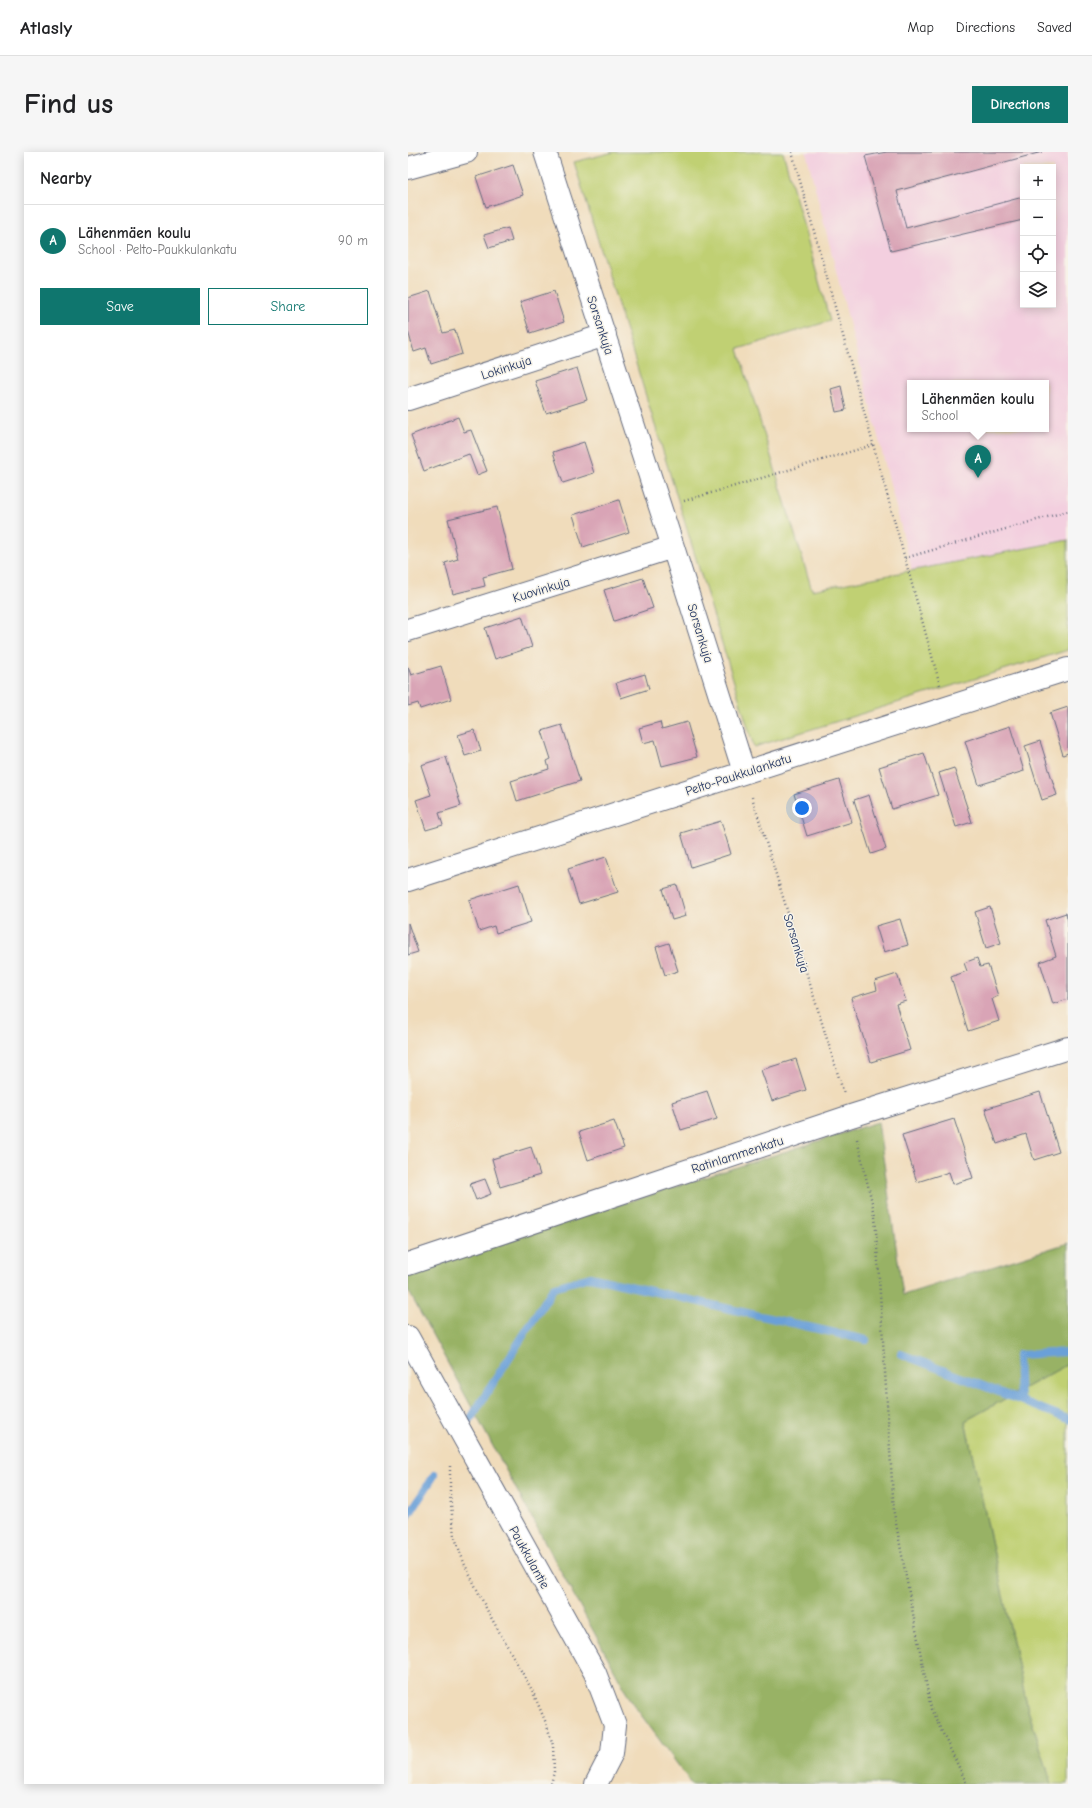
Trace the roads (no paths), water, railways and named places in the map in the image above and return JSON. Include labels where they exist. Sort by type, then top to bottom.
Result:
[{"type":"street","points":[[408,168],[466,152]]},
{"type":"street","name":"Sorsankuja","points":[[545,152],[661,508],[744,772]]},
{"type":"street","name":"Lokinkuja","points":[[408,399],[605,335]]},
{"type":"street","name":"Kuovinkuja","points":[[408,630],[673,547]]},
{"type":"street","name":"Pelto-Paukkulankatu","points":[[408,880],[1068,669]]},
{"type":"street","name":"Ratinlammenkatu","points":[[408,1264],[851,1116],[1068,1048]]},
{"type":"street","name":"Paukkulantie","points":[[408,1337],[595,1673],[615,1725],[612,1753],[596,1784]]},
{"type":"waterway","points":[[469,1421],[554,1287],[590,1277],[866,1340]]},
{"type":"waterway","points":[[1020,1400],[1018,1355],[1068,1352]]},
{"type":"waterway","points":[[901,1354],[1068,1419]]},
{"type":"waterway","points":[[408,1516],[435,1474]]},
{"type":"place","name":"Lähenmäen koulu","points":[[978,478]]}]
